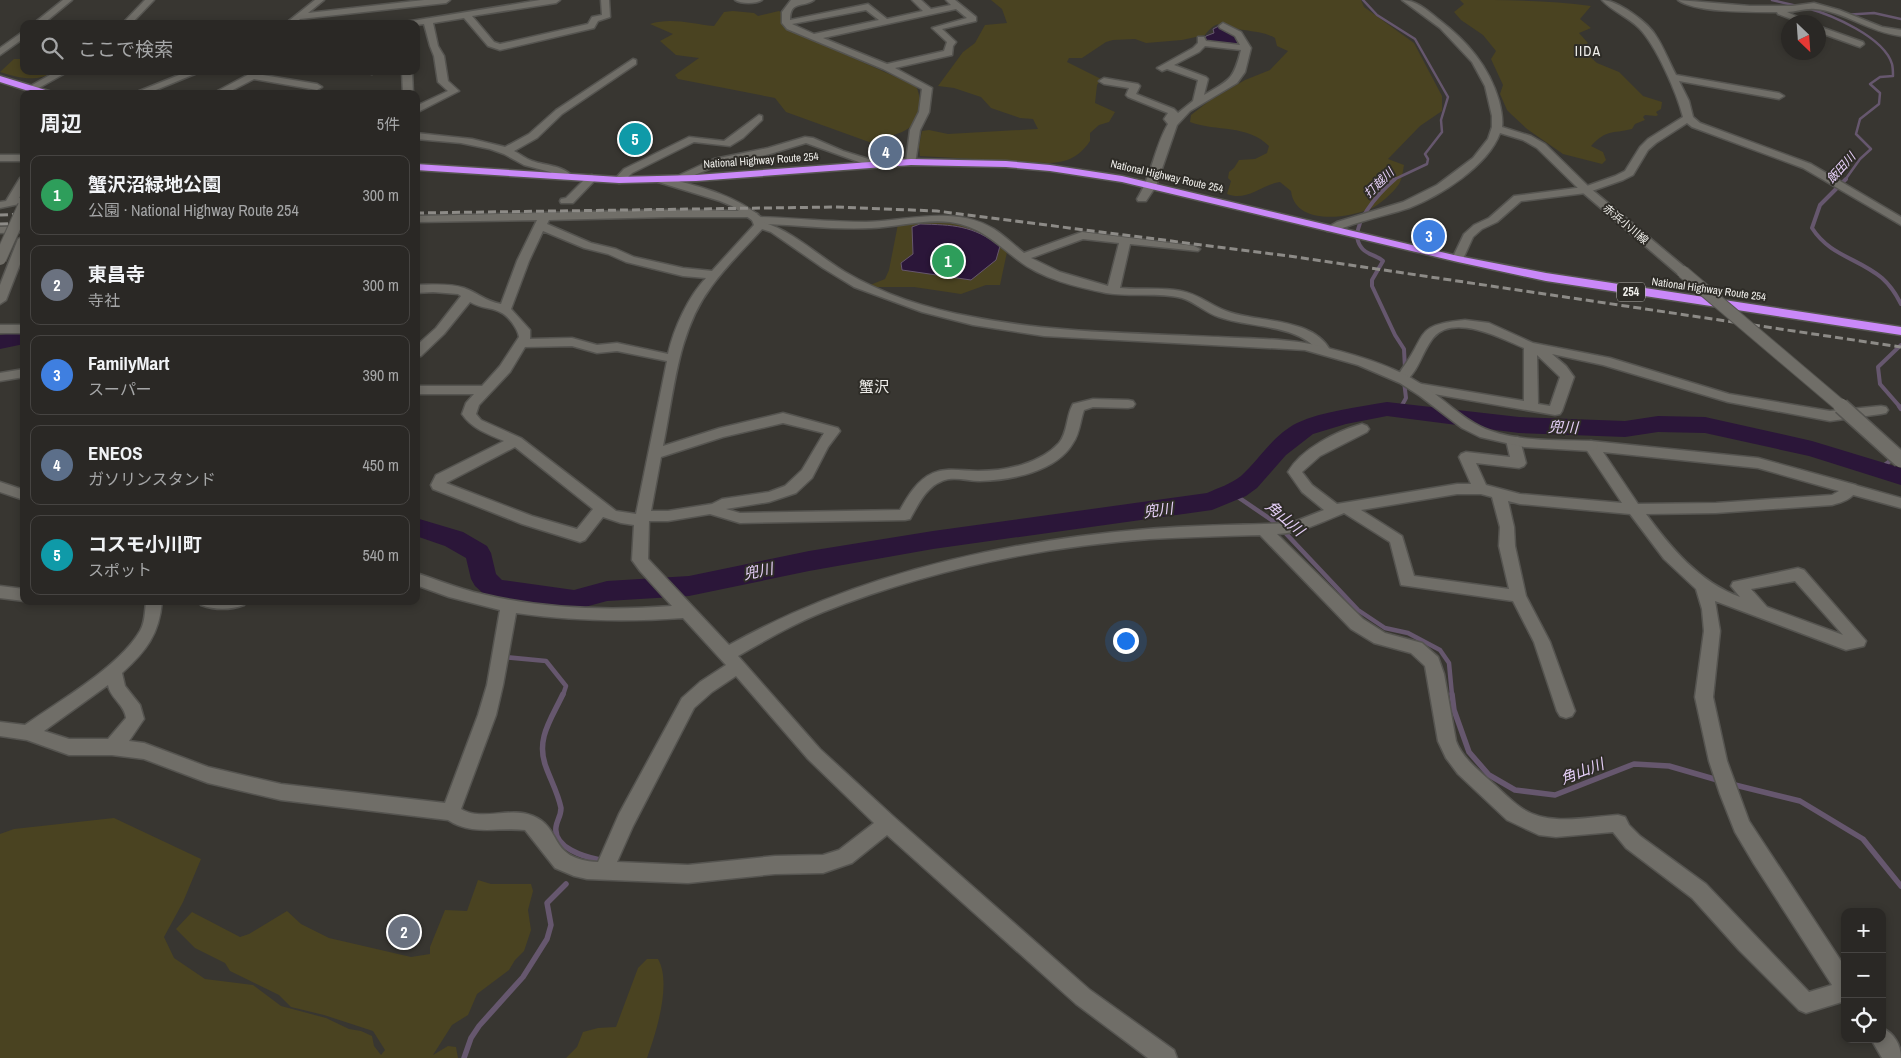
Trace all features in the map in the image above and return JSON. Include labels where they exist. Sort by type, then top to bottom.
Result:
[{"type":"highway","points":[[0,79],[38,90]]},
{"type":"highway","name":"National Highway Route 254","points":[[420,167],[619,180],[674,180],[911,162],[1006,164],[1050,168],[1151,186],[1458,259],[1600,287],[1901,331]]},
{"type":"street","points":[[42,20],[68,0]]},
{"type":"street","points":[[130,20],[150,0]]},
{"type":"street","points":[[295,20],[320,0]]},
{"type":"street","points":[[358,9],[378,0]]},
{"type":"street","points":[[326,14],[336,11],[421,0]]},
{"type":"street","points":[[298,18],[446,0]]},
{"type":"street","points":[[420,22],[555,0]]},
{"type":"street","points":[[466,14],[491,44],[500,47],[591,26],[595,19],[606,17],[604,0]]},
{"type":"street","points":[[739,0],[758,0]]},
{"type":"street","points":[[786,23],[786,12],[794,2],[810,0]]},
{"type":"street","points":[[916,0],[929,12]]},
{"type":"street","points":[[1331,229],[1398,208],[1445,185],[1462,173],[1490,144],[1497,129],[1498,120],[1490,86],[1482,70],[1453,36],[1406,0]]},
{"type":"street","points":[[1606,0],[1646,30],[1657,45],[1684,101],[1688,118],[1707,130],[1790,158],[1846,188],[1901,222]]},
{"type":"street","points":[[1682,0],[1716,8],[1773,9],[1817,7],[1839,13],[1885,32],[1901,34]]},
{"type":"street","points":[[814,37],[929,12],[954,3],[973,19],[936,28],[952,42],[949,46],[949,53],[886,67]]},
{"type":"street","points":[[786,23],[868,7],[886,21]]},
{"type":"street","points":[[1773,9],[1788,15]]},
{"type":"street","points":[[420,108],[454,91],[443,82],[440,56],[434,46],[428,21]]},
{"type":"street","points":[[786,23],[797,30],[886,67],[927,88],[924,112],[915,130],[911,162]]},
{"type":"street","points":[[1142,199],[1151,186],[1168,133],[1173,124],[1187,109],[1234,81],[1240,72],[1246,48],[1238,34],[1223,26]]},
{"type":"street","points":[[1826,32],[1860,44]]},
{"type":"street","points":[[0,52],[20,37]]},
{"type":"street","points":[[1223,88],[1204,82],[1200,77],[1164,67],[1196,50],[1202,41],[1246,48]]},
{"type":"street","points":[[506,151],[533,136],[558,112],[633,62]]},
{"type":"street","points":[[32,88],[57,75]]},
{"type":"street","points":[[147,90],[187,75]]},
{"type":"street","points":[[225,90],[254,75]]},
{"type":"street","points":[[266,75],[316,87]]},
{"type":"street","points":[[407,75],[408,90]]},
{"type":"street","points":[[1672,77],[1778,96]]},
{"type":"street","points":[[1104,81],[1135,86],[1131,95],[1171,110],[1173,113],[1169,119],[1173,124]]},
{"type":"street","points":[[1198,102],[1204,82]]},
{"type":"street","points":[[619,180],[628,171],[693,139],[726,144],[739,136],[759,118]]},
{"type":"street","points":[[1458,259],[1468,236],[1478,227],[1493,220],[1518,198],[1586,190],[1629,173],[1644,149],[1652,141],[1688,118]]},
{"type":"street","name":"赤浜小川線","points":[[1497,129],[1519,134],[1534,141],[1586,190],[1826,393],[1901,460]]},
{"type":"street","points":[[420,136],[461,141],[506,151],[528,163],[562,172],[568,177]]},
{"type":"street","points":[[674,180],[718,161],[770,151],[805,140],[874,164]]},
{"type":"street","points":[[0,158],[20,158]]},
{"type":"street","points":[[565,202],[569,201],[592,178]]},
{"type":"street","points":[[662,180],[718,195],[857,284],[903,304],[1001,326],[1044,332],[1286,344],[1324,350],[1401,378],[1484,434],[1513,440],[1758,463],[1901,503]]},
{"type":"street","points":[[12,201],[20,187]]},
{"type":"street","points":[[0,205],[20,200]]},
{"type":"street","points":[[420,219],[533,218],[542,220],[651,213],[871,225],[923,219],[949,219],[978,225],[990,232],[1022,258],[1046,271],[1113,290],[1188,296],[1206,307],[1227,316],[1260,321],[1307,335],[1320,341],[1324,345],[1324,350]]},
{"type":"street","points":[[0,260],[20,215]]},
{"type":"street","points":[[757,219],[699,296],[677,342],[642,518],[640,560],[732,660],[814,754],[887,823],[1083,997],[1166,1058]]},
{"type":"street","points":[[542,220],[588,246],[612,251],[630,260],[684,272],[714,275]]},
{"type":"street","points":[[505,309],[542,220]]},
{"type":"street","points":[[0,230],[20,229]]},
{"type":"street","points":[[1022,258],[1082,235],[1194,248]]},
{"type":"street","points":[[1113,290],[1125,240]]},
{"type":"street","points":[[0,263],[17,262],[0,300]]},
{"type":"street","points":[[420,289],[461,291],[484,305],[505,309],[524,330],[525,337],[505,369],[473,403],[469,414],[476,423],[516,441],[603,510],[621,518],[668,516],[714,510],[740,518],[905,516],[915,497],[936,478],[1003,474],[1042,462],[1063,447],[1073,430],[1076,412],[1082,404],[1128,404]]},
{"type":"street","points":[[420,348],[440,331],[468,295]]},
{"type":"street","points":[[1401,378],[1407,374],[1427,337],[1433,331],[1443,326],[1465,324],[1485,326],[1533,347],[1605,361],[1728,398],[1811,413],[1840,416],[1881,410]]},
{"type":"street","points":[[0,328],[20,329]]},
{"type":"street","points":[[522,343],[572,342],[596,349],[617,347],[632,349],[674,359]]},
{"type":"street","points":[[1416,387],[1555,411],[1567,377],[1565,371],[1533,347]]},
{"type":"street","points":[[1531,407],[1533,347]]},
{"type":"street","points":[[0,377],[20,374]]},
{"type":"street","points":[[420,390],[485,390]]},
{"type":"street","points":[[655,454],[720,433],[783,418],[832,431],[820,447],[806,476],[789,492],[722,504],[714,510]]},
{"type":"street","points":[[1362,429],[1309,456],[1300,464],[1295,472],[1302,485],[1340,509],[1393,536],[1396,540],[1407,581],[1518,596]]},
{"type":"street","points":[[1480,489],[1466,457],[1519,463],[1513,440]]},
{"type":"street","points":[[516,441],[441,479],[438,485],[527,520],[580,536],[595,515],[603,510]]},
{"type":"street","points":[[1591,446],[1616,479],[1633,509],[1661,545],[1703,586],[1731,601],[1761,612],[1846,643],[1858,641],[1798,574],[1739,586],[1761,612]]},
{"type":"street","points":[[0,487],[20,494]]},
{"type":"street","points":[[605,871],[611,851],[626,820],[688,703],[732,660],[777,626],[817,608],[938,568],[1021,550],[1112,538],[1149,534],[1264,530],[1304,524],[1340,509],[1457,489],[1480,489],[1520,499],[1633,509],[1716,508],[1832,500],[1840,498],[1851,488]]},
{"type":"street","points":[[1499,494],[1507,527],[1507,546],[1518,596],[1542,642],[1566,711]]},
{"type":"street","points":[[1264,530],[1356,624],[1380,638],[1416,648],[1432,662],[1436,674],[1447,741],[1452,753],[1464,768],[1514,814],[1539,826],[1556,828],[1618,823],[1622,831],[1633,842],[1699,891],[1746,943],[1802,1000],[1806,1003],[1841,993]]},
{"type":"street","points":[[420,581],[443,590],[510,607],[611,616],[686,611]]},
{"type":"street","points":[[1703,586],[1710,609],[1712,632],[1704,697],[1718,761],[1729,794],[1742,826],[1761,858],[1841,980]]},
{"type":"street","points":[[0,592],[20,594]]},
{"type":"street","points":[[27,733],[113,671],[136,648],[148,632],[153,605]]},
{"type":"street","points":[[451,812],[487,715],[495,685],[510,607]]},
{"type":"street","points":[[112,747],[128,730],[135,719],[134,710],[118,689],[113,671]]},
{"type":"street","points":[[0,729],[27,733],[69,747],[112,747],[144,751],[208,775],[281,792],[451,812],[461,820],[474,823],[492,821],[529,823],[536,828],[554,856],[567,865],[579,869],[686,874],[774,865],[815,864],[838,860],[852,852],[887,823]]},
{"type":"street","points":[[1885,1043],[1895,1058]]},
{"type":"shaded area","points":[[991,0],[1361,0],[1364,7],[1414,43],[1442,96],[1442,111],[1420,126],[1388,159],[1404,165],[1401,180],[1390,195],[1370,209],[1335,217],[1311,214],[1302,210],[1295,202],[1291,191],[1280,182],[1247,195],[1234,196],[1227,194],[1231,181],[1228,178],[1229,172],[1239,160],[1255,159],[1267,153],[1269,146],[1251,134],[1190,122],[1191,115],[1209,101],[1245,80],[1270,70],[1288,51],[1277,46],[1275,38],[1267,34],[1219,24],[1210,29],[1205,35],[1182,40],[1146,43],[1135,39],[1113,40],[1106,42],[1082,58],[1069,58],[1067,62],[1101,79],[1097,85],[1095,103],[1115,112],[1109,122],[1099,125],[1090,133],[1090,141],[1072,158],[1061,162],[1047,163],[920,156],[919,146],[922,131],[929,130],[948,134],[1038,129],[1033,119],[1020,118],[991,108],[981,97],[954,88],[938,86],[963,52],[975,43],[985,25],[1007,23],[1002,9]]},
{"type":"shaded area","points":[[1460,0],[1542,1],[1591,6],[1580,19],[1591,28],[1579,33],[1588,43],[1580,48],[1597,63],[1619,72],[1643,96],[1662,102],[1661,109],[1656,112],[1658,115],[1645,115],[1643,117],[1645,120],[1635,124],[1632,129],[1605,134],[1596,141],[1591,146],[1603,152],[1606,160],[1602,164],[1563,154],[1527,129],[1507,110],[1500,94],[1503,85],[1491,59],[1496,51],[1483,35],[1461,20],[1454,12],[1464,4]]},
{"type":"shaded area","points":[[779,11],[784,15],[784,27],[916,86],[920,101],[914,123],[907,130],[869,142],[786,112],[775,98],[678,79],[675,75],[699,58],[676,55],[660,41],[673,34],[650,24],[674,21],[714,26],[724,12],[754,13],[758,16]]},
{"type":"shaded area","points":[[1219,26],[1234,35],[1241,44],[1206,42],[1204,39],[1206,36],[1214,33],[1213,29]]},
{"type":"shaded area","points":[[14,59],[20,59],[20,75],[48,75],[28,78],[0,72]]},
{"type":"shaded area","points":[[944,221],[977,228],[1007,252],[1000,285],[986,285],[961,294],[914,287],[873,287],[870,285],[885,279],[889,270],[898,224]]},
{"type":"shaded area","points":[[920,224],[952,226],[980,234],[1000,246],[996,260],[971,280],[902,270],[901,263],[913,254],[912,227]]},
{"type":"shaded area","points":[[114,818],[201,859],[183,902],[164,937],[174,958],[205,979],[253,985],[281,1006],[326,1018],[349,1029],[361,1031],[372,1036],[374,1046],[381,1055],[385,1050],[373,1031],[324,1015],[291,1007],[279,995],[230,971],[225,963],[195,948],[176,929],[192,912],[240,937],[249,934],[287,911],[301,924],[329,938],[411,957],[430,954],[430,947],[445,910],[467,911],[478,880],[491,884],[531,884],[533,891],[528,910],[531,930],[524,951],[509,970],[477,994],[468,1015],[452,1025],[433,1055],[448,1046],[456,1047],[458,1058],[0,1058],[0,834],[14,829]]},
{"type":"shaded area","points":[[647,959],[658,959],[662,969],[663,994],[658,1022],[647,1058],[566,1058],[577,1047],[583,1032],[598,1028],[616,1027],[638,968]]},
{"type":"waterway","name":"打越川","points":[[1363,0],[1377,15],[1415,39],[1448,97],[1441,120],[1442,132],[1425,154],[1428,159],[1427,164],[1395,179]]},
{"type":"waterway","name":"飯田川","points":[[1772,0],[1797,6]]},
{"type":"waterway","name":"飯田川","points":[[1807,8],[1830,16],[1868,36],[1887,54],[1892,64],[1893,76],[1880,77],[1870,84],[1880,93],[1879,104],[1860,119],[1856,134],[1871,149],[1860,159],[1845,180]]},
{"type":"waterway","points":[[1843,15],[1874,13],[1901,19]]},
{"type":"waterway","name":"打越川","points":[[1395,179],[1367,210],[1361,220],[1358,239],[1363,250],[1383,261],[1372,280],[1372,286],[1395,335],[1404,349],[1405,369]]},
{"type":"waterway","name":"飯田川","points":[[1845,180],[1820,205],[1812,228],[1827,245],[1882,278],[1893,290],[1901,304]]},
{"type":"waterway","name":"兜川","points":[[0,342],[20,338]]},
{"type":"waterway","name":"飯田川","points":[[1900,407],[1880,384],[1878,367],[1901,345]]},
{"type":"waterway","name":"打越川","points":[[1401,407],[1406,398],[1404,381]]},
{"type":"waterway","name":"打越川","points":[[1399,410],[1401,406]]},
{"type":"waterway","name":"兜川","points":[[420,528],[454,539],[478,553],[484,579],[494,588],[514,593],[574,600],[607,591],[689,586],[809,561],[933,540],[1212,501],[1237,490],[1249,482],[1278,449],[1305,429],[1343,417],[1387,409],[1519,425],[1625,429],[1658,424],[1705,425],[1812,449],[1901,477]]},
{"type":"waterway","name":"飯田川","points":[[1878,470],[1894,458]]},
{"type":"waterway","name":"角山川","points":[[1232,493],[1276,523],[1358,610],[1385,628],[1408,633],[1440,650],[1449,663],[1452,695]]},
{"type":"waterway","points":[[504,657],[546,661],[566,686],[563,695]]},
{"type":"waterway","points":[[563,694],[546,729],[542,747],[546,767],[561,808],[556,834],[560,841],[571,850],[586,857],[600,860]]},
{"type":"waterway","name":"角山川","points":[[1452,694],[1454,710],[1469,752],[1489,775],[1515,790],[1555,795],[1634,764],[1669,766],[1721,781]]},
{"type":"waterway","name":"角山川","points":[[1731,784],[1800,801],[1863,839],[1901,886]]},
{"type":"waterway","points":[[464,1058],[471,1038],[479,1026],[523,977],[547,939],[551,925],[547,903],[566,884]]},
{"type":"railway","points":[[420,213],[835,207],[937,211],[1296,257],[1901,347]]},
{"type":"railway","points":[[0,215],[20,214]]},
{"type":"railway","points":[[0,224],[20,223]]},
{"type":"place","name":"コスモ小川町","points":[[635,139]]},
{"type":"place","name":"ENEOS","points":[[886,152]]},
{"type":"place","name":"FamilyMart","points":[[1429,236]]},
{"type":"place","name":"蟹沢沼緑地公園","points":[[948,261]]},
{"type":"place","name":"東昌寺","points":[[404,932]]},
{"type":"district","name":"IIDA","points":[[1588,51]]},
{"type":"district","name":"蟹沢","points":[[874,386]]}]
